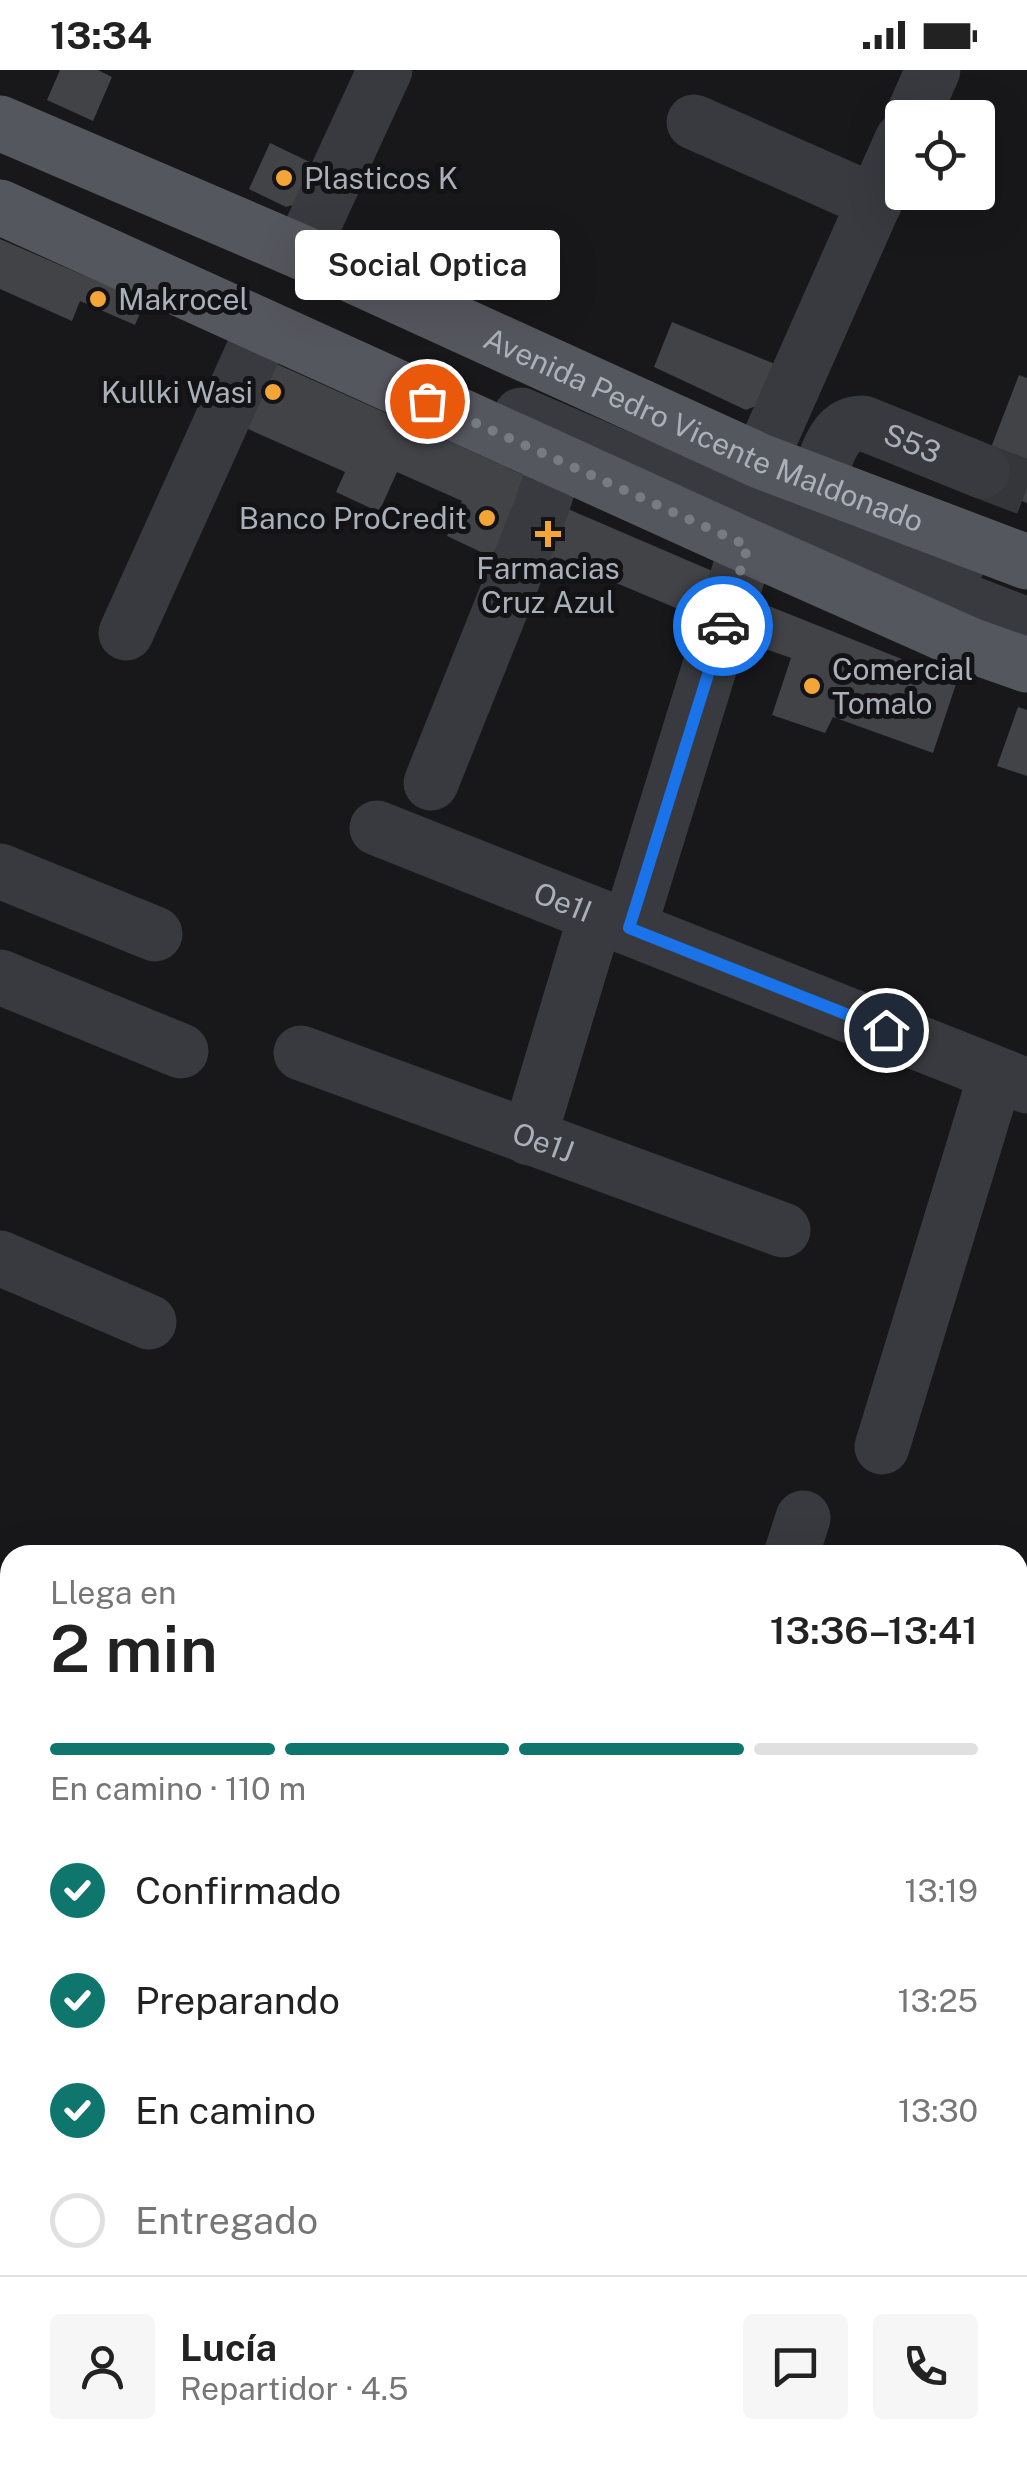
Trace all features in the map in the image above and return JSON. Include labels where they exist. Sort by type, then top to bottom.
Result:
[{"type":"main road","name":"Avenida Pedro Vicente Maldonado","points":[[0,123],[302,252],[760,461],[1027,562]]},
{"type":"main road","points":[[0,207],[264,326],[561,447],[748,546],[970,645],[1027,665]]},
{"type":"street","points":[[302,252],[385,70]]},
{"type":"street","points":[[920,100],[934,70]]},
{"type":"street","points":[[694,122],[875,202]]},
{"type":"street","points":[[0,139],[878,535],[1027,586]]},
{"type":"street","points":[[760,461],[885,179]]},
{"type":"street","points":[[0,189],[561,447],[1027,625]]},
{"type":"street","points":[[126,634],[264,326]]},
{"type":"street","name":"S53","points":[[816,483],[838,432],[849,423],[863,423],[982,472]]},
{"type":"street","points":[[431,783],[561,447]]},
{"type":"street","points":[[529,1138],[613,922],[748,546]]},
{"type":"street","name":"Oe1I","points":[[377,828],[1012,1080]]},
{"type":"street","points":[[0,871],[155,934]]},
{"type":"street","points":[[0,977],[181,1051]]},
{"type":"street","name":"Oe1J","points":[[301,1053],[782,1230]]},
{"type":"street","points":[[882,1447],[1012,1080]]},
{"type":"street","points":[[0,1258],[149,1322]]},
{"type":"building","points":[[60,70],[98,70],[112,77],[93,121],[47,100]]},
{"type":"building","name":"Plasticos K","points":[[270,143],[320,167],[303,202],[286,207],[249,189]]},
{"type":"building","points":[[0,239],[145,302],[135,325],[80,301],[72,321],[0,289]]},
{"type":"building","points":[[672,322],[780,366],[763,403],[746,410],[654,367]]},
{"type":"building","points":[[268,360],[537,481],[500,561],[447,536],[462,501],[397,472],[379,512],[336,492],[345,472],[239,425]]},
{"type":"building","points":[[1019,375],[1027,378],[1027,503],[977,484]]},
{"type":"building","points":[[547,500],[717,573],[707,621],[554,557],[547,573],[520,562]]},
{"type":"building","points":[[754,600],[957,681],[933,753],[833,717],[825,733],[772,715],[791,658],[740,640]]},
{"type":"building","points":[[1018,707],[1027,710],[1027,776],[997,766]]},
{"type":"tunnel","points":[[982,471],[1027,488]]},
{"type":"way so far","points":[[427,401],[748,546],[723,626]]},
{"type":"place","name":"Plasticos K","points":[[284,178]]},
{"type":"place","name":"Makrocel","points":[[98,299]]},
{"type":"place","name":"Kullki Wasi","points":[[273,392]]},
{"type":"place","name":"Social Optica","points":[[427,401]]},
{"type":"place","name":"Banco ProCredit","points":[[487,518]]},
{"type":"place","name":"Farmacias Cruz Azul","points":[[548,534]]},
{"type":"place","name":"Comercial Tomalo","points":[[812,686]]},
{"type":"route","points":[[723,626],[629,928],[886,1030]]}]
